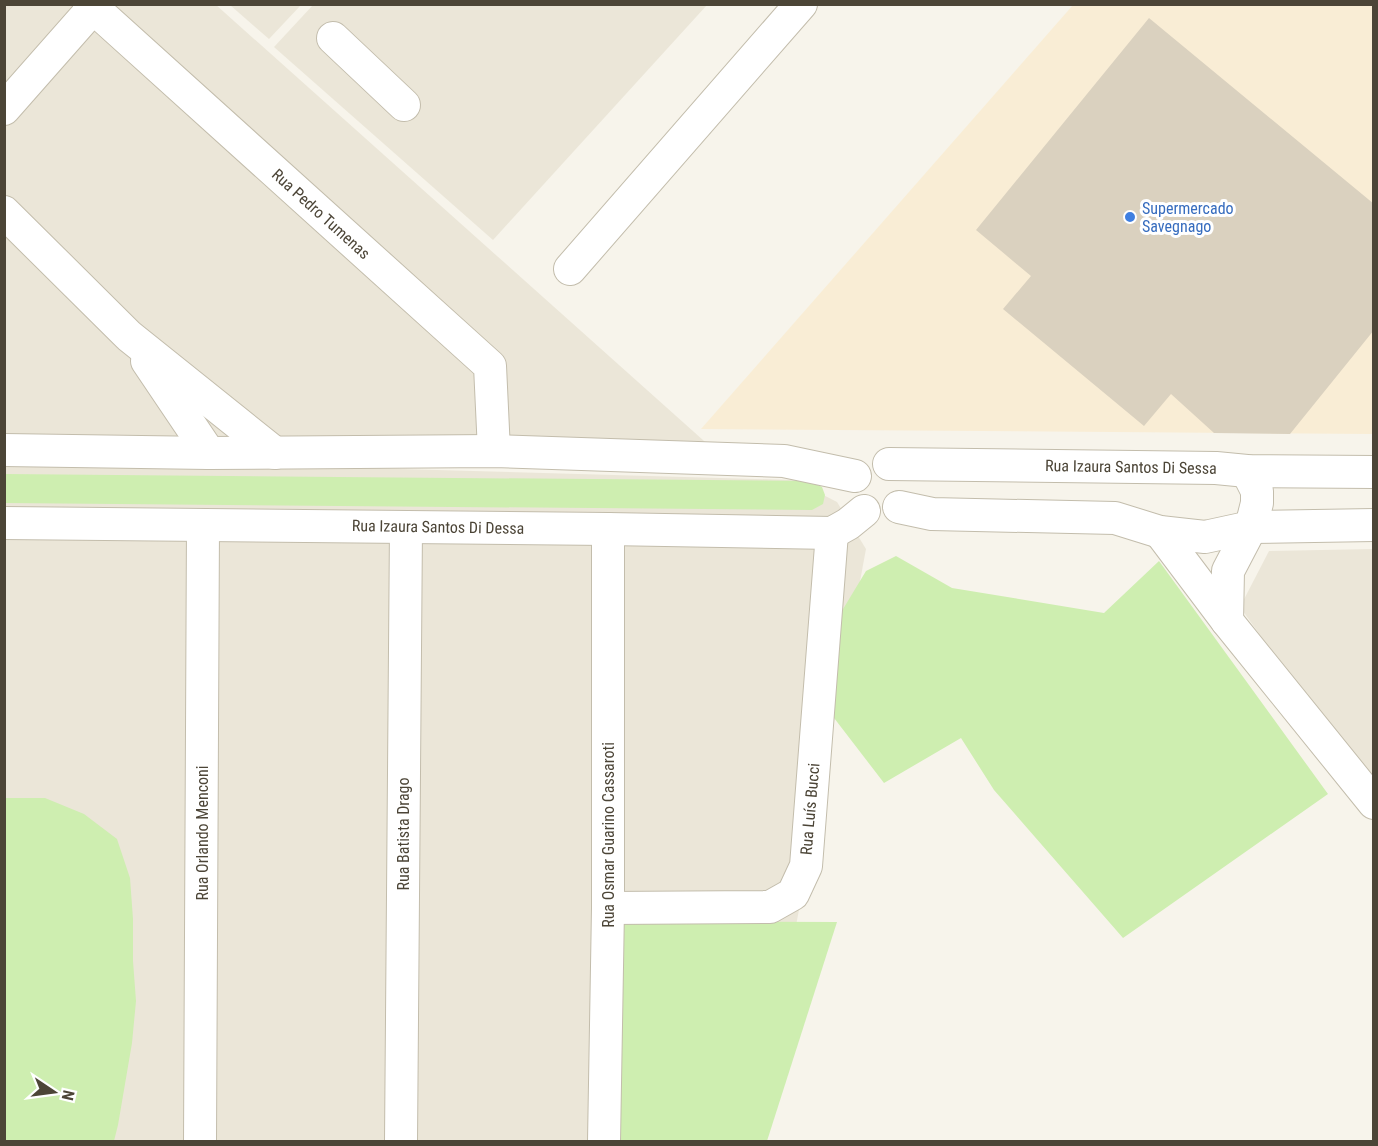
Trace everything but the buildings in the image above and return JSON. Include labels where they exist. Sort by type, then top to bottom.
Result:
[{"type":"street","points":[[570,269],[801,4]]},
{"type":"street","points":[[4,109],[91,6]]},
{"type":"street","name":"Rua Pedro Tumenas","points":[[91,6],[490,366],[494,451]]},
{"type":"street","points":[[333,38],[404,105]]},
{"type":"street","points":[[4,212],[129,336],[275,453]]},
{"type":"street","points":[[129,336],[209,453]]},
{"type":"street","points":[[4,450],[209,453],[494,451],[784,461],[855,476]]},
{"type":"street","points":[[876,462],[889,464],[899,472],[905,483],[905,495],[899,507],[888,514],[875,516],[864,511],[856,501],[852,489],[855,476],[864,467],[876,462]]},
{"type":"street","name":"Rua Izaura Santos Di Sessa","points":[[889,464],[1374,472]]},
{"type":"street","points":[[1227,621],[1228,571],[1251,527],[1257,503],[1257,491],[1247,471]]},
{"type":"street","points":[[899,507],[932,514],[1115,518],[1160,532],[1205,537],[1251,527],[1374,525]]},
{"type":"street","points":[[832,534],[864,511]]},
{"type":"street","name":"Rua Izaura Santos Di Dessa","points":[[4,523],[608,529],[832,534]]},
{"type":"street","name":"Rua Orlando Menconi","points":[[200,1142],[203,525]]},
{"type":"street","name":"Rua Batista Drago","points":[[401,1142],[406,527]]},
{"type":"street","name":"Rua Osmar Guarino Cassaroti","points":[[604,1142],[608,908],[608,529]]},
{"type":"street","points":[[1160,532],[1227,621],[1374,803]]},
{"type":"street","name":"Rua Luís Bucci","points":[[608,908],[770,907],[793,894],[806,866],[832,534]]},
{"type":"shaded area","points":[[215,4],[713,449],[5,439],[5,5]]},
{"type":"shaded area","points":[[230,5],[301,5],[269,39]]},
{"type":"shaded area","points":[[313,5],[707,5],[493,240],[274,47]]},
{"type":"shaded area","name":"Supermercado Savegnago","points":[[1073,5],[1373,5],[1373,434],[701,429]]},
{"type":"shaded area","points":[[5,458],[794,480],[837,502],[866,549],[756,1141],[5,1142]]},
{"type":"shaded area","points":[[1373,549],[1373,793],[1240,607],[1269,551]]},
{"type":"green space","points":[[5,474],[810,481],[822,487],[825,495],[823,504],[812,510],[5,503]]},
{"type":"green space","points":[[896,556],[952,588],[1104,613],[1159,561],[1328,794],[1123,938],[994,790],[961,738],[884,783],[831,714],[834,624],[866,571]]},
{"type":"green space","points":[[5,798],[45,798],[84,814],[117,839],[130,878],[136,1001],[132,1043],[114,1141],[5,1141]]},
{"type":"green space","points":[[624,921],[837,922],[767,1141],[618,1142]]},
{"type":"place","name":"Supermercado Savegnago","points":[[1130,217]]}]
